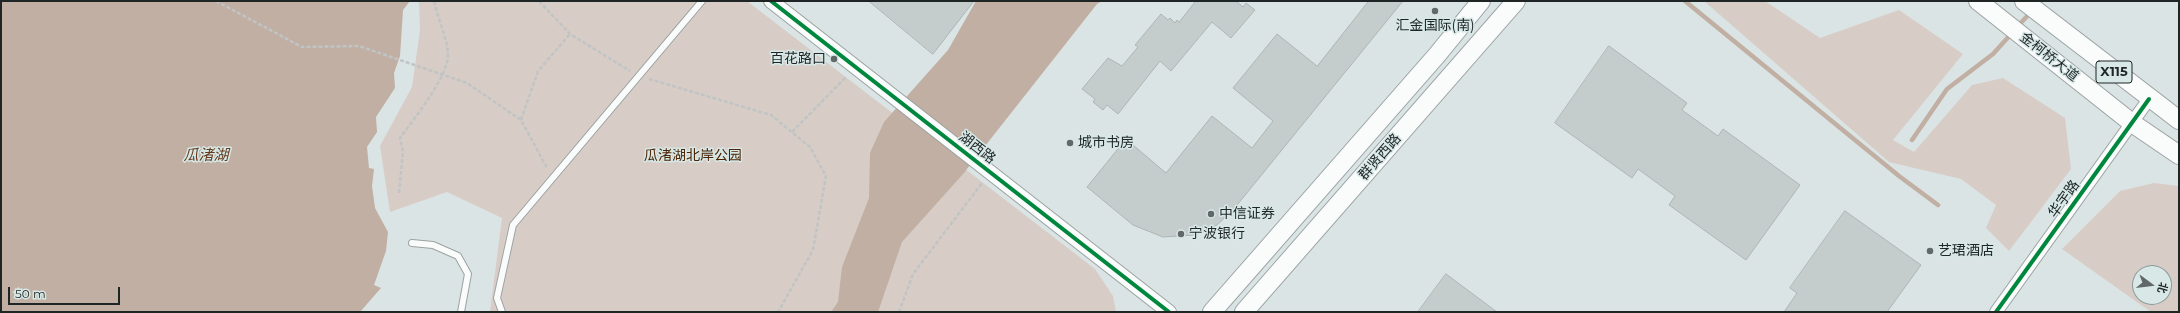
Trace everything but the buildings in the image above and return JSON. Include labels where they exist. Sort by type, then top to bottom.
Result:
[{"type":"main road","name":"群贤西路","points":[[1212,312],[1437,55],[1481,1]]},
{"type":"main road","name":"群贤西路","points":[[1244,312],[1516,1]]},
{"type":"main road","name":"金柯桥大道","points":[[1978,1],[2132,123],[2179,155]]},
{"type":"main road","name":"金柯桥大道","points":[[2024,1],[2149,99],[2179,120]]},
{"type":"street","name":"湖西路","points":[[771,1],[1169,312]]},
{"type":"street","name":"华宇路","points":[[1996,312],[2149,99]]},
{"type":"lane","points":[[502,312],[497,298],[513,225],[702,1]]},
{"type":"lane","points":[[412,243],[433,245],[458,256],[468,274],[461,312]]},
{"type":"path","points":[[216,1],[302,47],[359,46],[467,82],[521,120],[552,179]]},
{"type":"path","points":[[400,193],[403,151],[400,138],[430,95],[448,56],[434,1]]},
{"type":"path","points":[[539,1],[570,34],[639,76],[771,115],[810,147],[826,176],[813,250],[778,312]]},
{"type":"path","points":[[521,120],[538,71],[570,34]]},
{"type":"path","points":[[792,132],[855,66]]},
{"type":"path","points":[[899,312],[913,274],[987,169]]},
{"type":"green space","name":"瓜渚湖北岸公园","points":[[419,1],[747,1],[1095,269],[1113,296],[1116,312],[490,312],[502,218],[447,192],[390,212],[380,146],[412,87],[420,30]]},
{"type":"green space","points":[[1704,1],[1765,1],[1820,38],[1899,10],[1963,54],[1893,140],[1914,152],[1972,85],[2003,78],[2065,118],[2071,169],[2009,251],[1986,228],[1996,205],[1961,179],[1889,162]]},
{"type":"green space","points":[[2154,183],[2179,186],[2179,312],[2151,312],[2141,305],[2172,305],[2172,265],[2132,265],[2132,299],[2062,249],[2120,191]]},
{"type":"water","name":"瓜渚湖","points":[[1,1],[410,1],[403,10],[400,56],[394,73],[395,88],[376,117],[377,132],[367,147],[369,168],[374,169],[372,186],[375,208],[388,232],[386,251],[374,285],[381,288],[360,312],[1,312]]},
{"type":"water","points":[[976,1],[1102,1],[1097,4],[963,174],[902,242],[878,312],[831,312],[838,302],[842,267],[869,198],[870,153],[884,122],[948,50]]},
{"type":"waterway","points":[[1685,1],[1899,176],[1938,205]]},
{"type":"waterway","points":[[2017,27],[2031,12]]},
{"type":"waterway","points":[[1912,140],[1947,89],[1993,54],[2012,33]]},
{"type":"cycle path","points":[[771,1],[1169,312]]},
{"type":"cycle path","points":[[1996,312],[2149,99]]},
{"type":"place","name":"汇金国际(南)","points":[[1435,11]]},
{"type":"place","name":"百花路口","points":[[834,59]]},
{"type":"place","name":"城市书房","points":[[1070,143]]},
{"type":"place","name":"中信证券","points":[[1211,214]]},
{"type":"place","name":"宁波银行","points":[[1181,234]]},
{"type":"place","name":"艺珺酒店","points":[[1930,251]]}]
